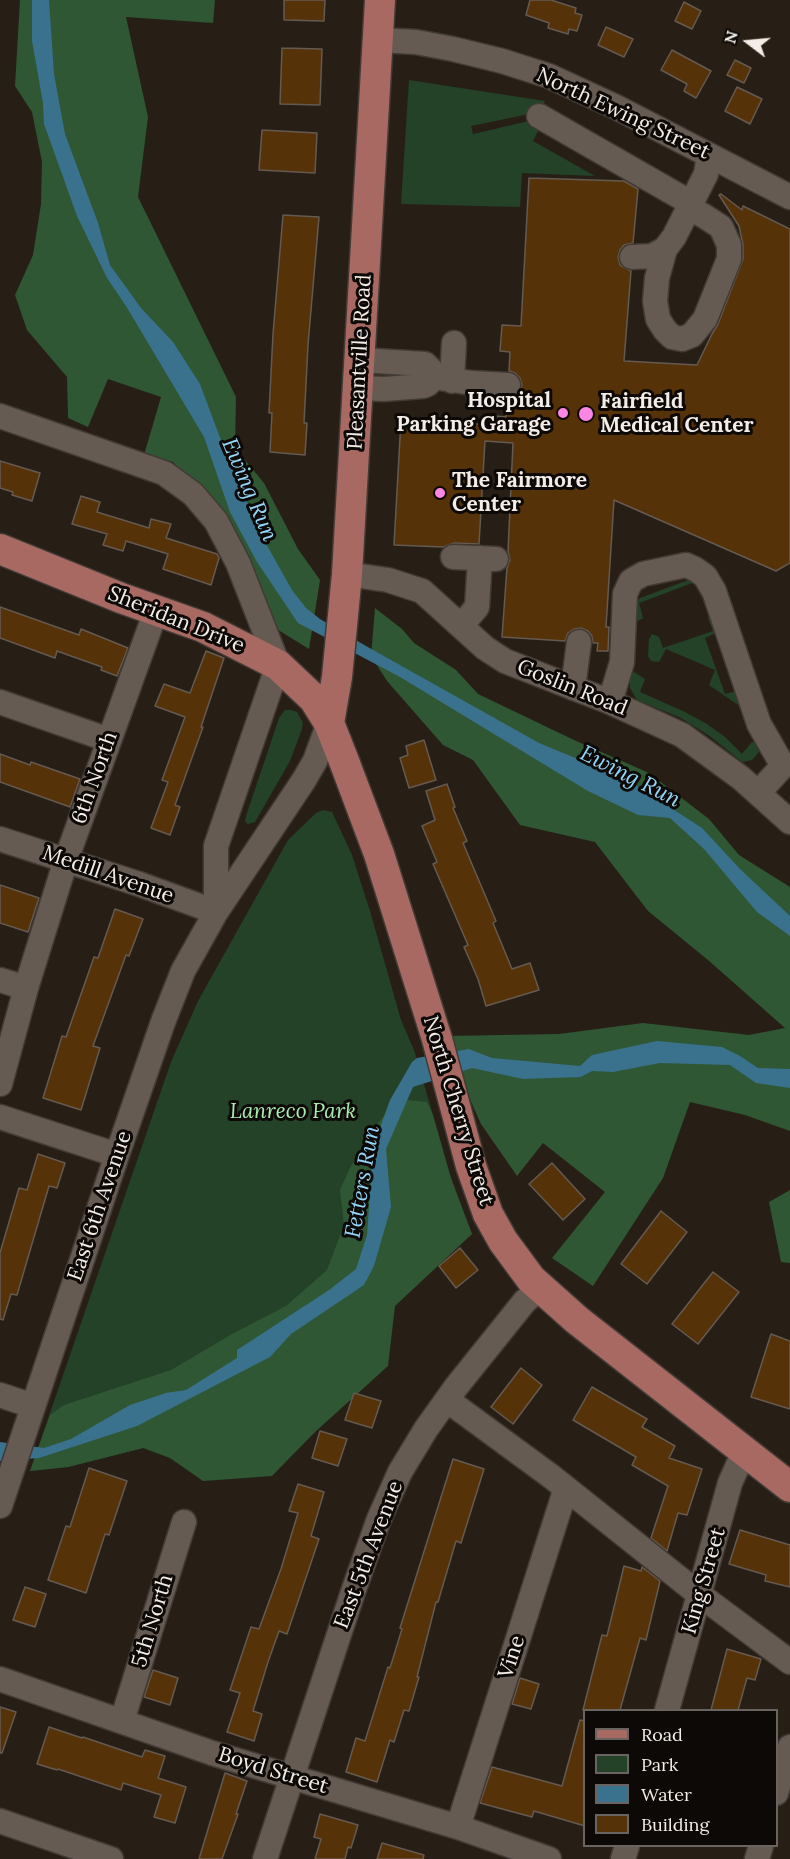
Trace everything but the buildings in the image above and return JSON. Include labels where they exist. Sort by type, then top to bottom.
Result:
[{"type":"main road","name":"Pleasantville Road","points":[[328,723],[337,677],[346,584],[380,0]]},
{"type":"main road","name":"Sheridan Drive","points":[[0,549],[156,611],[203,627],[279,665],[314,699],[328,723]]},
{"type":"main road","name":"North Cherry Street","points":[[328,723],[358,795],[379,854],[437,1039],[471,1166],[488,1214],[519,1263],[541,1288],[577,1320],[790,1487]]},
{"type":"street","name":"North Ewing Street","points":[[378,40],[416,42],[453,49],[549,76],[616,107],[790,197]]},
{"type":"street","points":[[539,117],[690,206],[721,227],[729,245],[729,259],[705,319],[692,335],[682,339],[672,337],[658,319],[655,301],[657,278],[665,249],[674,237],[690,206],[706,174],[709,155]]},
{"type":"street","points":[[632,257],[652,256],[665,249]]},
{"type":"street","points":[[442,379],[454,343]]},
{"type":"street","points":[[359,374],[384,389],[423,386],[442,379],[508,385]]},
{"type":"street","points":[[0,416],[164,473],[193,494],[216,522],[238,563],[279,665]]},
{"type":"street","points":[[453,557],[488,559],[477,607],[461,626]]},
{"type":"street","points":[[610,702],[622,662],[625,594],[631,581],[643,574],[686,565],[696,569],[705,576],[714,591],[759,724],[783,766],[758,793]]},
{"type":"street","name":"Goslin Road","points":[[346,584],[388,580],[422,591],[485,648],[505,661],[610,702],[693,741],[790,822]]},
{"type":"street","name":"6th North","points":[[0,1084],[26,988],[66,860],[156,611]]},
{"type":"street","points":[[573,688],[579,642]]},
{"type":"street","name":"East 6th Avenue","points":[[216,912],[216,846],[279,665]]},
{"type":"street","points":[[0,702],[109,740]]},
{"type":"street","name":"East 6th Avenue","points":[[0,1506],[117,1155],[183,971],[216,912],[304,780],[315,761],[328,723]]},
{"type":"street","name":"Medill Avenue","points":[[0,839],[216,912]]},
{"type":"street","points":[[0,980],[26,988]]},
{"type":"street","points":[[0,1117],[117,1155]]},
{"type":"street","name":"East 5th Avenue","points":[[265,1859],[353,1592],[379,1519],[400,1472],[447,1400],[525,1301],[541,1288]]},
{"type":"street","points":[[0,1395],[30,1415]]},
{"type":"street","points":[[447,1400],[566,1488],[700,1595],[790,1662]]},
{"type":"street","name":"King Street","points":[[667,1709],[730,1483],[738,1465],[747,1454]]},
{"type":"street","name":"Vine","points":[[458,1827],[566,1488]]},
{"type":"street","name":"5th North","points":[[122,1721],[184,1522]]},
{"type":"street","name":"Boyd Street","points":[[0,1678],[212,1753],[458,1827],[549,1859]]},
{"type":"street","points":[[778,1789],[790,1747]]},
{"type":"street","points":[[0,1821],[111,1859]]},
{"type":"green space","points":[[20,0],[215,0],[213,23],[126,17],[148,117],[138,197],[236,397],[235,448],[264,483],[298,549],[320,580],[309,649],[275,628],[246,555],[173,462],[144,455],[161,397],[108,379],[88,427],[68,418],[67,377],[27,330],[15,295],[33,255],[41,204],[42,162],[32,112],[15,86]]},
{"type":"green space","points":[[409,80],[545,101],[543,106],[534,113],[471,126],[473,134],[529,121],[539,129],[533,141],[595,176],[522,173],[520,207],[401,204]]},
{"type":"green space","points":[[691,579],[697,581],[705,598],[701,597],[695,582],[639,603],[643,618],[635,620],[636,603],[640,598]]},
{"type":"green space","points":[[375,608],[402,629],[414,643],[456,670],[478,694],[649,773],[709,819],[739,855],[790,887],[790,1131],[745,1115],[690,1102],[663,1178],[593,1286],[552,1258],[605,1192],[543,1143],[517,1176],[481,1124],[447,1036],[559,1034],[643,1023],[749,1035],[785,1028],[648,911],[595,842],[520,825],[473,760],[443,745],[387,681],[371,656]]},
{"type":"green space","points":[[711,613],[718,632],[705,638],[725,694],[740,690],[741,707],[709,685],[715,670],[666,649],[659,662],[651,661],[648,656],[649,639],[652,634],[659,637],[663,648],[713,631],[708,618]]},
{"type":"green space","points":[[634,672],[645,679],[640,692],[707,724],[725,737],[742,754],[752,742],[757,742],[759,752],[752,760],[742,762],[711,737],[681,718],[637,700],[630,688],[630,675]]},
{"type":"green space","points":[[285,710],[297,712],[303,723],[302,729],[290,761],[255,822],[248,824],[245,821],[247,813],[279,718]]},
{"type":"green space","name":"Lanreco Park","points":[[323,810],[332,812],[352,855],[401,1020],[414,1050],[433,1115],[366,1285],[143,1448],[68,1467],[30,1471],[171,1062],[198,1001],[288,840],[316,813]]},
{"type":"green space","points":[[397,1099],[427,1102],[433,1115],[451,1178],[472,1234],[395,1306],[388,1366],[315,1432],[272,1476],[203,1481],[170,1458],[143,1448],[68,1467],[30,1471],[50,1415],[64,1405],[171,1370],[286,1306],[327,1270],[344,1225],[340,1190],[372,1131]]},
{"type":"green space","points":[[790,1190],[790,1263],[781,1262],[769,1202]]},
{"type":"water","points":[[32,0],[49,0],[54,74],[65,134],[98,223],[110,265],[141,308],[173,342],[200,384],[228,459],[265,542],[292,590],[306,608],[320,619],[366,646],[539,743],[626,779],[702,828],[740,869],[790,916],[790,936],[757,912],[704,849],[670,818],[638,815],[588,791],[400,677],[298,623],[257,562],[230,512],[204,437],[107,278],[77,216],[44,124],[43,103],[32,41]]},
{"type":"water","points":[[657,1041],[722,1047],[758,1068],[790,1069],[790,1088],[756,1083],[730,1065],[660,1063],[613,1072],[592,1071],[581,1077],[523,1079],[472,1068],[413,1087],[386,1149],[391,1207],[374,1266],[364,1285],[291,1334],[270,1357],[137,1426],[39,1458],[0,1461],[0,1442],[44,1448],[71,1439],[130,1405],[166,1393],[186,1390],[237,1358],[237,1350],[329,1290],[356,1269],[367,1235],[373,1152],[390,1100],[412,1062],[417,1058],[469,1049],[492,1058],[580,1066],[592,1055]]},
{"type":"place","name":"Hospital Parking Garage","points":[[563,413]]},
{"type":"place","name":"Fairfield Medical Center","points":[[586,414]]},
{"type":"place","name":"The Fairmore Center","points":[[440,493]]},
{"type":"water label","name":"Ewing Run","points":[[249,490]]},
{"type":"water label","name":"Ewing Run","points":[[630,777]]},
{"type":"water label","name":"Fetters Run","points":[[363,1182]]}]
